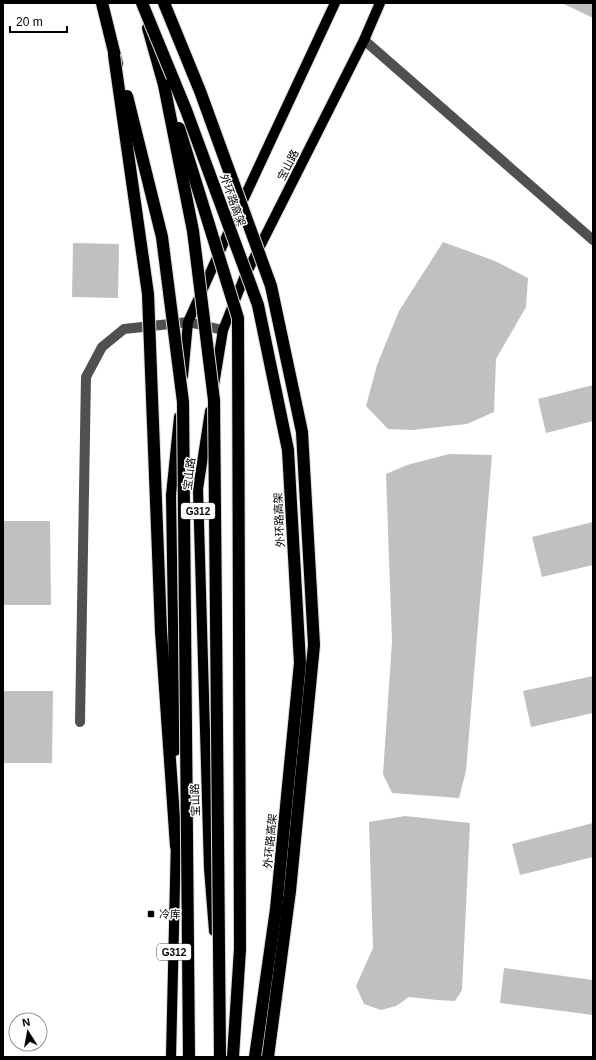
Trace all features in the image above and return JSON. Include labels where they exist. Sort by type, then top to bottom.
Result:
[{"type":"highway","points":[[102,3],[114,55],[127,96],[162,237],[183,402],[189,1057]]},
{"type":"highway","points":[[141,3],[164,85],[188,154],[238,318],[240,949],[233,1057]]},
{"type":"highway","name":"外环路高架","points":[[141,3],[186,110],[258,305],[288,450],[300,663],[276,909],[255,1057]]},
{"type":"highway","name":"外环路高架","points":[[164,3],[200,91],[271,286],[302,432],[314,645],[290,890],[268,1057]]},
{"type":"highway","points":[[114,55],[148,294],[161,631],[176,846]]},
{"type":"highway","points":[[164,85],[193,231],[214,400],[220,1057]]},
{"type":"main road","name":"宝山路","points":[[171,1057],[176,846],[171,495],[188,322],[241,204],[335,3]]},
{"type":"main road","name":"宝山路","points":[[224,1057],[209,868],[198,490],[223,330],[244,278],[364,40],[380,3]]},
{"type":"street","points":[[364,40],[593,240]]},
{"type":"street","points":[[80,722],[86,377],[102,347],[124,329],[188,322],[223,330]]},
{"type":"building","points":[[562,3],[593,3],[593,18]]},
{"type":"building","points":[[443,242],[495,261],[528,278],[526,307],[496,359],[494,412],[467,424],[412,430],[388,429],[366,406],[377,365],[399,311]]},
{"type":"building","points":[[73,243],[119,244],[118,298],[72,297]]},
{"type":"building","points":[[593,385],[593,421],[546,433],[538,399]]},
{"type":"building","points":[[449,454],[492,455],[466,771],[459,798],[392,793],[383,774],[392,642],[386,474],[407,465]]},
{"type":"building","points":[[3,521],[50,521],[51,605],[3,605]]},
{"type":"building","points":[[593,522],[593,565],[542,577],[532,537]]},
{"type":"building","points":[[593,676],[593,713],[531,727],[523,691]]},
{"type":"building","points":[[3,691],[53,691],[52,763],[3,763]]},
{"type":"building","points":[[405,816],[470,823],[462,990],[455,1001],[409,997],[396,1006],[381,1010],[364,1004],[356,986],[373,948],[369,822]]},
{"type":"building","points":[[593,823],[593,857],[520,875],[512,844]]},
{"type":"building","points":[[504,968],[593,980],[593,1015],[500,1003]]},
{"type":"place","name":"冷库","points":[[151,914]]}]
